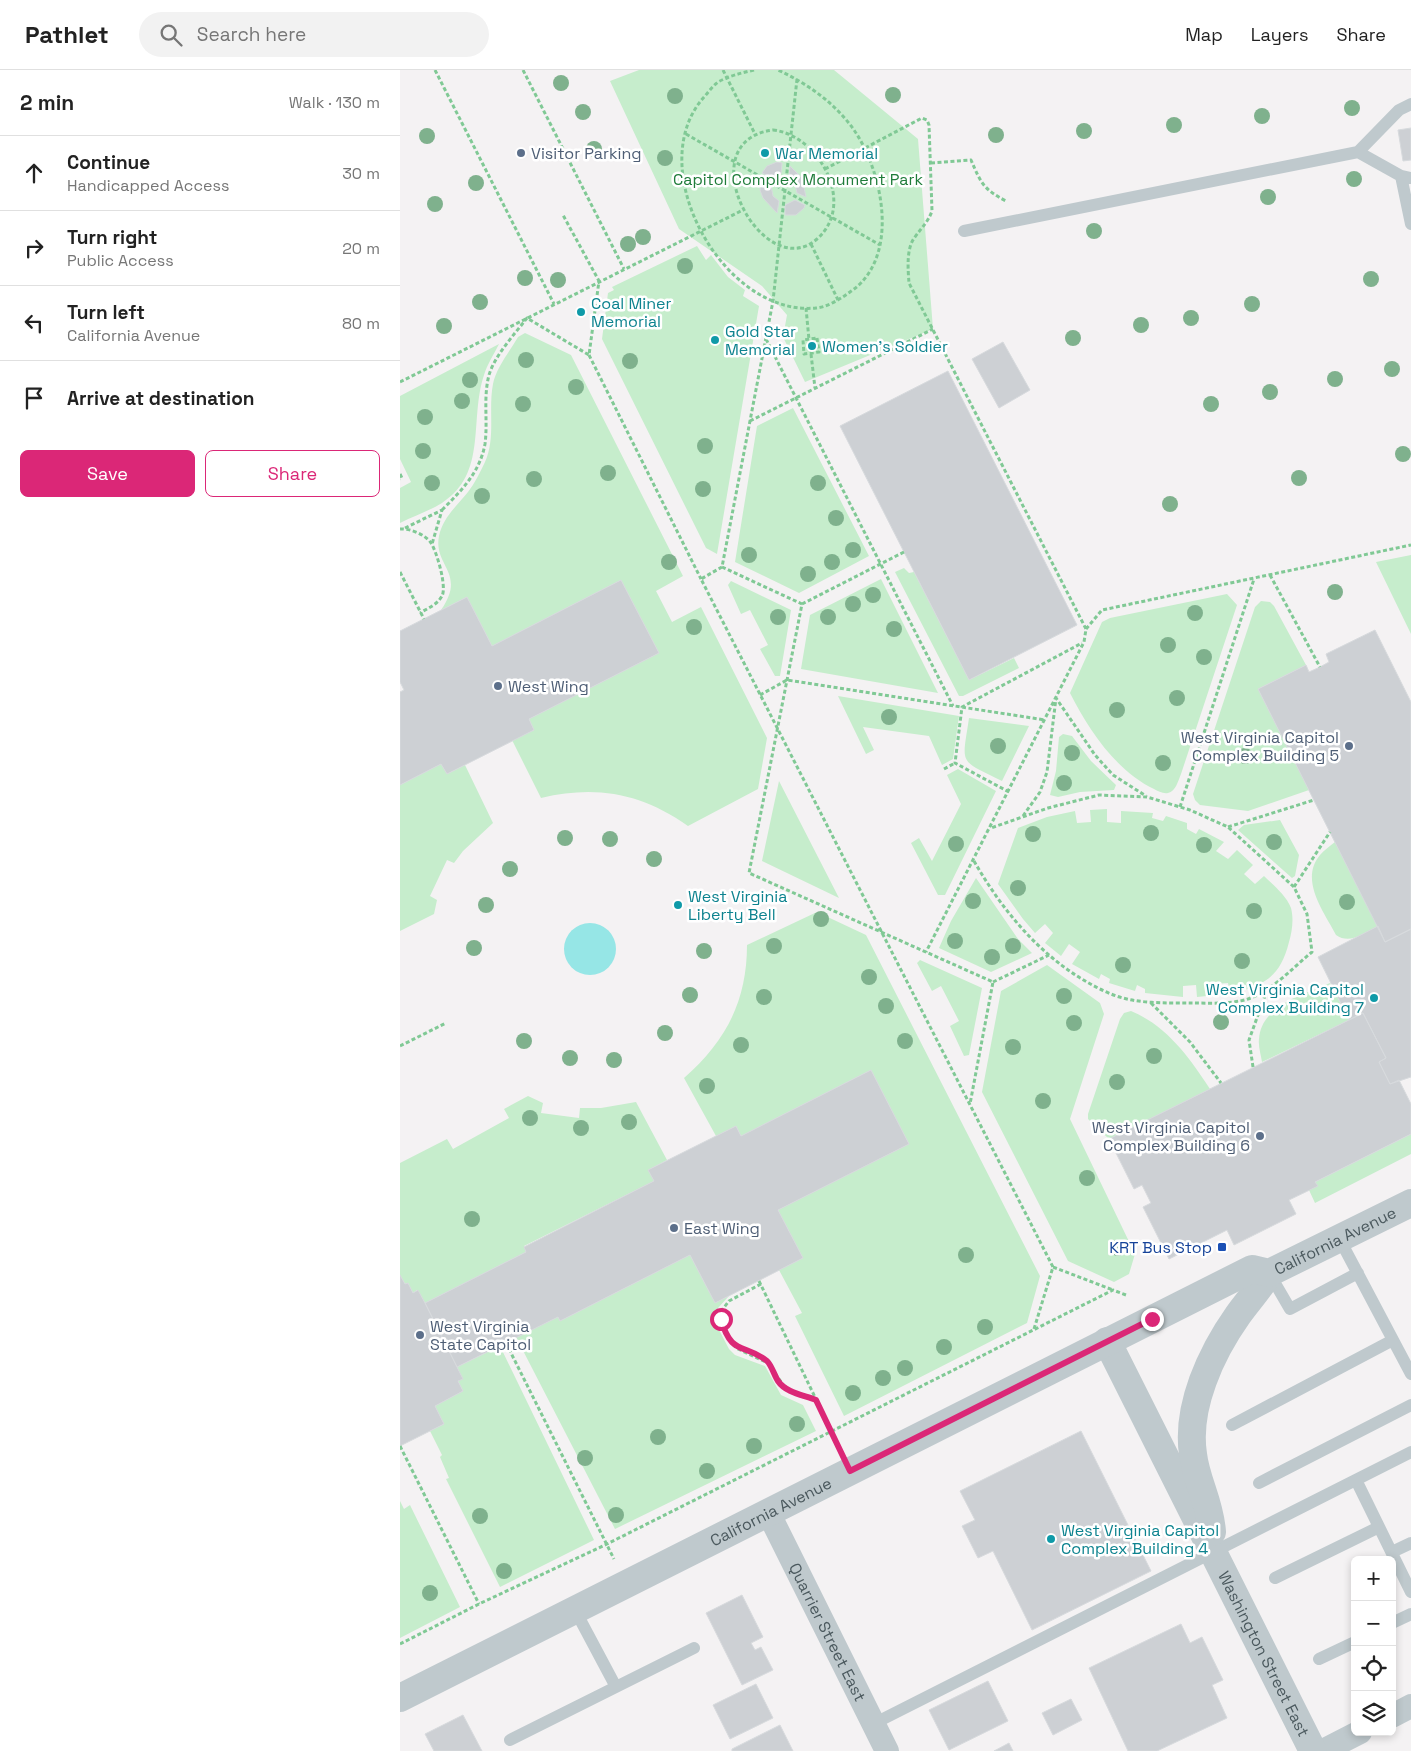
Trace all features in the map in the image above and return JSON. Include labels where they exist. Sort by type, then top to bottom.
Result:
[{"type":"street","name":"California Avenue","points":[[400,1698],[1252,1269],[1269,1273],[1411,1203]]},
{"type":"street","points":[[1213,1553],[1210,1512],[1192,1454],[1194,1417],[1204,1382],[1220,1344],[1269,1273]]},
{"type":"street","name":"Washington Street East","points":[[1107,1341],[1313,1751]]},
{"type":"street","name":"Quarrier Street East","points":[[768,1512],[887,1751]]},
{"type":"street","points":[[1396,1714],[1411,1706]]},
{"type":"street","points":[[1323,1751],[1352,1736]]},
{"type":"lane","points":[[964,231],[1358,152],[1399,110],[1411,104]]},
{"type":"lane","points":[[1358,152],[1406,177],[1411,224]]},
{"type":"lane","points":[[1339,1238],[1411,1374]]},
{"type":"lane","points":[[1269,1273],[1290,1309],[1358,1273]]},
{"type":"lane","points":[[1232,1425],[1393,1340]]},
{"type":"lane","points":[[1259,1484],[1411,1405]]},
{"type":"lane","points":[[873,1724],[1356,1480],[1410,1455]]},
{"type":"lane","points":[[1356,1480],[1411,1592]]},
{"type":"lane","points":[[1275,1578],[1379,1527]]},
{"type":"lane","points":[[1392,1552],[1411,1543]]},
{"type":"lane","points":[[575,1610],[616,1687]]},
{"type":"lane","points":[[1396,1621],[1411,1614]]},
{"type":"lane","points":[[1318,1660],[1351,1644]]},
{"type":"lane","points":[[510,1740],[694,1648]]},
{"type":"path","points":[[435,70],[554,304]]},
{"type":"path","points":[[523,70],[624,269]]},
{"type":"path","points":[[723,70],[755,134]]},
{"type":"path","points":[[754,70],[717,83],[697,104],[687,124],[683,165],[692,212],[701,231],[723,265],[748,288],[772,301],[795,308],[818,308],[838,300],[854,289],[871,270],[880,245],[883,219],[878,182],[864,148],[854,130],[831,104],[812,88],[778,70]]},
{"type":"path","points":[[701,579],[722,567],[766,338],[772,301],[796,79]]},
{"type":"path","points":[[825,169],[922,118],[927,120],[929,125],[932,211],[929,221],[913,238],[908,269],[909,283],[1086,629]]},
{"type":"path","points":[[773,130],[790,134],[809,147],[825,169],[832,195],[832,218],[823,233],[811,244],[796,248],[778,245],[759,231],[743,210],[735,184],[736,163],[744,144],[755,134],[773,130]]},
{"type":"path","points":[[686,134],[880,245]]},
{"type":"path","points":[[930,163],[971,160],[982,185],[988,192],[1013,203]]},
{"type":"path","points":[[400,382],[743,210]]},
{"type":"path","points":[[563,215],[599,281],[590,355]]},
{"type":"path","points":[[811,244],[838,300]]},
{"type":"path","points":[[806,308],[809,340]]},
{"type":"path","points":[[527,318],[590,355],[701,579],[1053,1267],[1126,1295]]},
{"type":"path","points":[[402,529],[442,510],[468,485],[476,470],[484,444],[485,398],[489,373],[503,350],[527,318]]},
{"type":"path","points":[[750,421],[933,329]]},
{"type":"path","points":[[766,338],[953,706]]},
{"type":"path","points":[[817,338],[819,352],[811,354],[804,354],[803,340],[817,338]]},
{"type":"path","points":[[811,354],[815,388]]},
{"type":"path","points":[[400,474],[402,478],[400,479]]},
{"type":"path","points":[[432,544],[442,510]]},
{"type":"path","points":[[402,529],[424,536],[432,544],[445,587],[442,597],[434,605],[420,613]]},
{"type":"path","points":[[926,952],[1084,642],[1086,629],[1102,610],[1411,545]]},
{"type":"path","points":[[802,604],[904,552]]},
{"type":"path","points":[[722,567],[802,604]]},
{"type":"path","points":[[400,572],[424,619]]},
{"type":"path","points":[[1270,575],[1320,667]]},
{"type":"path","points":[[1180,807],[1254,578]]},
{"type":"path","points":[[802,604],[749,873],[993,982],[1049,955]]},
{"type":"path","points":[[962,707],[1084,642]]},
{"type":"path","points":[[760,695],[787,680],[1045,720]]},
{"type":"path","points":[[1056,698],[1095,755],[1114,775],[1147,797]]},
{"type":"path","points":[[1022,817],[1040,792],[1047,772],[1056,698]]},
{"type":"path","points":[[955,764],[962,707]]},
{"type":"path","points":[[944,769],[955,764]]},
{"type":"path","points":[[955,764],[1009,792]]},
{"type":"path","points":[[974,861],[992,892],[1022,930],[1049,955],[1073,973],[1112,995],[1151,1002],[1241,1001],[1268,989],[1312,952],[1307,914],[1294,887],[1228,827],[1180,807],[1147,797],[1098,795],[1022,817],[990,829]]},
{"type":"path","points":[[1228,827],[1314,800]]},
{"type":"path","points":[[1294,887],[1330,832]]},
{"type":"path","points":[[970,1105],[993,982]]},
{"type":"path","points":[[1254,1067],[1249,1040],[1268,989]]},
{"type":"path","points":[[1151,1002],[1190,1042],[1221,1083]]},
{"type":"path","points":[[400,1046],[446,1023]]},
{"type":"path","points":[[1034,1330],[1053,1267]]},
{"type":"path","points":[[816,1400],[786,1389],[779,1382],[768,1363],[736,1348],[724,1328],[722,1310],[729,1300],[760,1283],[850,1471]]},
{"type":"path","points":[[400,1644],[478,1604],[607,1544],[1113,1290]]},
{"type":"path","points":[[506,1342],[627,1584]]},
{"type":"path","points":[[400,1446],[478,1604]]},
{"type":"green space","name":"Capitol Complex Monument Park","points":[[639,70],[834,70],[918,139],[933,329],[805,382],[783,337],[787,315],[762,286],[679,229],[610,81]]},
{"type":"green space","points":[[697,246],[706,260],[711,255],[728,277],[745,290],[743,296],[759,306],[717,554],[706,548],[602,339],[608,293],[614,290],[612,287]]},
{"type":"green space","points":[[525,333],[571,355],[683,576],[656,591],[672,622],[701,607],[767,738],[758,789],[688,826],[653,806],[618,795],[581,792],[541,798],[512,740],[534,730],[529,719],[659,653],[621,580],[492,646],[467,597],[441,610],[451,587],[448,570],[440,555],[438,546],[441,529],[447,517],[473,485],[485,462],[490,443],[493,384],[500,366],[518,337]]},
{"type":"green space","points":[[499,344],[484,375],[480,392],[475,445],[466,477],[456,491],[442,503],[400,523],[400,488],[411,482],[400,459],[400,396]]},
{"type":"green space","points":[[793,408],[869,556],[799,593],[735,562],[757,426]]},
{"type":"green space","points":[[1411,555],[1411,634],[1376,562]]},
{"type":"green space","points":[[904,568],[909,573],[914,572],[969,680],[1014,658],[1019,668],[963,696],[959,696],[895,572]]},
{"type":"green space","points":[[881,579],[938,693],[801,669],[810,615]]},
{"type":"green space","points":[[731,581],[791,610],[780,676],[775,676],[760,649],[768,645],[750,610],[741,614],[728,585]]},
{"type":"green space","points":[[1227,594],[1237,605],[1181,774],[1173,790],[1164,793],[1140,781],[1115,760],[1085,721],[1070,693],[1102,622],[1110,618]]},
{"type":"green space","points":[[1261,601],[1270,602],[1274,606],[1306,665],[1258,689],[1309,790],[1248,811],[1200,805],[1195,800],[1193,794],[1255,607]]},
{"type":"green space","points":[[838,696],[959,716],[953,759],[942,765],[929,736],[863,727],[874,750],[866,754]]},
{"type":"green space","points":[[969,718],[1029,726],[1002,781],[977,769],[966,759],[965,745]]},
{"type":"green space","points":[[1063,734],[1072,736],[1091,761],[1116,785],[1114,790],[1080,792],[1058,797],[1050,795],[1056,771],[1059,737]]},
{"type":"green space","points":[[441,764],[447,774],[465,765],[493,823],[463,851],[454,863],[447,860],[430,896],[437,900],[434,914],[400,931],[400,785]]},
{"type":"green space","points":[[958,769],[996,791],[945,895],[938,895],[911,843],[919,838],[932,861],[961,804],[947,775]]},
{"type":"green space","points":[[779,781],[839,898],[762,861]]},
{"type":"green space","points":[[1107,809],[1107,822],[1121,823],[1121,811],[1153,813],[1152,818],[1163,821],[1166,816],[1187,823],[1187,829],[1196,834],[1199,829],[1224,842],[1216,851],[1228,859],[1237,850],[1253,865],[1244,874],[1255,884],[1264,876],[1279,890],[1291,908],[1291,934],[1281,964],[1269,978],[1252,987],[1230,994],[1228,983],[1215,984],[1216,995],[1197,997],[1196,985],[1183,986],[1183,997],[1145,993],[1145,989],[1137,985],[1135,991],[1109,983],[1110,979],[1101,974],[1099,979],[1072,964],[1080,952],[1069,944],[1061,956],[1045,943],[1053,933],[1045,924],[1035,933],[998,884],[1018,828],[1047,817],[1075,811],[1077,823],[1091,822],[1090,810]]},
{"type":"green space","points":[[1280,820],[1299,855],[1295,876],[1292,878],[1238,830],[1244,825]]},
{"type":"green space","points":[[1335,842],[1378,926],[1362,935],[1346,939],[1336,935],[1320,906],[1313,885],[1314,865],[1322,853]]},
{"type":"green space","points":[[976,878],[1018,939],[1032,953],[991,972],[939,948],[951,921]]},
{"type":"green space","points":[[817,912],[866,935],[1040,1276],[1027,1323],[844,1416],[795,1316],[802,1313],[779,1270],[803,1258],[778,1210],[909,1144],[871,1070],[741,1136],[736,1126],[716,1136],[684,1078],[712,1049],[731,1019],[743,984],[747,945]]},
{"type":"green space","points":[[920,960],[982,988],[969,1055],[964,1056],[950,1026],[959,1021],[941,986],[932,991],[917,963]]},
{"type":"green space","points":[[1047,965],[1100,1003],[1104,1014],[1070,1119],[1135,1254],[1129,1274],[1114,1282],[1068,1261],[982,1092],[1001,991]]},
{"type":"green space","points":[[1330,983],[1349,1020],[1262,1062],[1259,1039],[1267,1017],[1286,1002]]},
{"type":"green space","points":[[1131,1011],[1144,1017],[1166,1034],[1194,1065],[1210,1089],[1109,1139],[1088,1119],[1088,1114],[1120,1019],[1124,1013]]},
{"type":"green space","points":[[528,1096],[543,1103],[541,1113],[579,1118],[580,1108],[601,1108],[636,1102],[667,1160],[648,1170],[654,1181],[524,1246],[526,1252],[425,1303],[417,1290],[413,1293],[408,1283],[405,1284],[400,1275],[400,1163],[447,1139],[453,1149],[509,1118],[504,1109]]},
{"type":"green space","points":[[1411,1134],[1411,1154],[1315,1203],[1309,1190],[1317,1186],[1315,1182]]},
{"type":"green space","points":[[690,1255],[715,1303],[729,1296],[718,1308],[716,1317],[717,1326],[729,1349],[735,1355],[765,1366],[781,1395],[803,1405],[816,1431],[615,1529],[516,1337],[558,1317],[560,1321]]},
{"type":"green space","points":[[500,1346],[594,1540],[500,1587],[446,1479],[449,1478],[440,1457],[442,1455],[430,1431],[444,1424],[435,1406],[463,1391],[458,1381],[462,1378],[457,1367]]},
{"type":"green space","points":[[400,1501],[404,1509],[410,1505],[460,1607],[400,1638]]},
{"type":"water","points":[[590,923],[604,927],[612,935],[616,949],[612,963],[604,971],[590,975],[576,971],[568,963],[564,949],[568,935],[576,927]]},
{"type":"building","points":[[1411,128],[1411,160],[1403,161],[1398,130]]},
{"type":"building","points":[[777,162],[782,163],[781,174],[772,178],[762,173],[767,166]]},
{"type":"building","points":[[790,166],[802,178],[806,197],[797,193],[795,184],[789,176]]},
{"type":"building","points":[[761,180],[771,186],[773,196],[779,201],[777,213],[763,198],[760,190]]},
{"type":"building","points":[[795,200],[805,205],[804,208],[796,215],[785,215],[785,205]]},
{"type":"building","points":[[1003,342],[1030,390],[999,408],[972,359]]},
{"type":"building","points":[[948,371],[1077,625],[969,680],[840,426]]},
{"type":"building","name":"West Wing","points":[[621,580],[659,653],[529,719],[534,730],[447,774],[441,764],[400,785],[400,692],[404,690],[400,682],[400,631],[467,597],[492,646]]},
{"type":"building","name":"West Virginia Capitol Complex Building 5","points":[[1375,630],[1411,702],[1411,929],[1385,942],[1258,689],[1306,665],[1309,672],[1320,667],[1329,662],[1326,654]]},
{"type":"building","name":"West Virginia Capitol Complex Building 7","points":[[1378,926],[1385,942],[1411,929],[1411,1077],[1390,1084],[1379,1062],[1386,1058],[1363,1013],[1349,1020],[1318,957]]},
{"type":"building","name":"West Virginia Capitol Complex Building 6","points":[[1363,1013],[1386,1058],[1379,1062],[1390,1084],[1399,1080],[1411,1104],[1411,1134],[1315,1182],[1318,1186],[1289,1200],[1296,1214],[1234,1245],[1227,1230],[1169,1259],[1143,1207],[1151,1203],[1142,1185],[1134,1189],[1109,1139]]},
{"type":"building","name":"East Wing","points":[[871,1070],[909,1144],[778,1210],[803,1258],[715,1303],[690,1255],[560,1321],[558,1317],[457,1367],[425,1303],[526,1252],[524,1247],[654,1181],[648,1170],[736,1126],[741,1136]]},
{"type":"building","name":"West Virginia State Capitol","points":[[400,1275],[405,1284],[408,1283],[413,1293],[418,1290],[463,1379],[458,1381],[463,1391],[435,1406],[444,1424],[400,1446]]},
{"type":"building","name":"West Virginia Capitol Complex Building 4","points":[[1081,1431],[1151,1571],[1032,1630],[993,1551],[978,1558],[962,1526],[975,1520],[960,1491]]},
{"type":"building","points":[[742,1595],[763,1637],[751,1643],[755,1650],[761,1647],[773,1670],[742,1685],[706,1613]]},
{"type":"building","points":[[1181,1624],[1190,1643],[1202,1637],[1223,1680],[1212,1685],[1227,1718],[1157,1751],[1128,1751],[1089,1668]]},
{"type":"building","points":[[988,1681],[1008,1721],[949,1750],[929,1710]]},
{"type":"building","points":[[756,1684],[773,1718],[730,1739],[713,1705]]},
{"type":"building","points":[[1071,1699],[1082,1720],[1053,1735],[1042,1713]]},
{"type":"building","points":[[463,1715],[482,1751],[434,1751],[425,1734]]},
{"type":"building","points":[[780,1725],[793,1751],[732,1751],[732,1749]]},
{"type":"building","points":[[1009,1743],[1013,1751],[994,1751]]},
{"type":"place","name":"Visitor Parking","points":[[521,153]]},
{"type":"place","name":"War Memorial","points":[[765,153]]},
{"type":"place","name":"Coal Miner Memorial","points":[[581,312]]},
{"type":"place","name":"Gold Star Memorial","points":[[715,340]]},
{"type":"place","name":"Women's Soldier","points":[[812,346]]},
{"type":"place","name":"West Wing","points":[[498,686]]},
{"type":"place","name":"West Virginia Capitol Complex Building 5","points":[[1349,746]]},
{"type":"place","name":"West Virginia Liberty Bell","points":[[678,905]]},
{"type":"place","name":"West Virginia Capitol Complex Building 7","points":[[1374,998]]},
{"type":"place","name":"West Virginia Capitol Complex Building 6","points":[[1260,1136]]},
{"type":"place","name":"East Wing","points":[[674,1228]]},
{"type":"place","name":"KRT Bus Stop","points":[[1222,1247]]},
{"type":"place","name":"West Virginia State Capitol","points":[[420,1335]]},
{"type":"place","name":"West Virginia Capitol Complex Building 4","points":[[1051,1539]]},
{"type":"route","points":[[721,1319],[731,1342],[736,1348],[762,1358],[768,1363],[779,1382],[786,1389],[816,1400],[850,1471],[1152,1319]]}]
